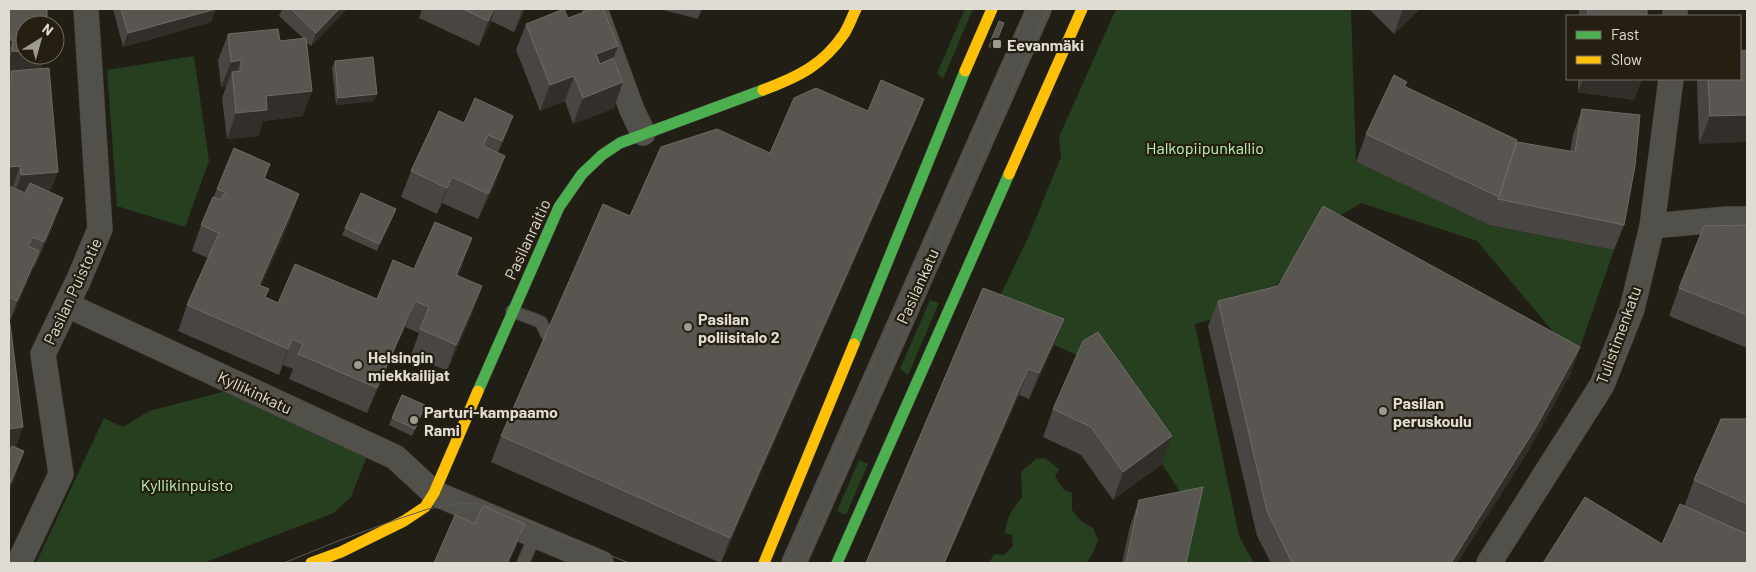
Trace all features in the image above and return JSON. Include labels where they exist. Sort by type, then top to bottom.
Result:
[{"type":"street","name":"Pasilan Puistotie","points":[[19,563],[61,474],[43,354],[67,305],[100,229],[86,9]]},
{"type":"street","points":[[595,9],[632,110],[643,133]]},
{"type":"street","name":"Pasilanraitio","points":[[311,563],[341,552],[404,521],[425,507],[434,493],[559,207],[582,174],[602,155],[643,133],[790,80],[820,62],[845,33],[856,9]]},
{"type":"street","points":[[764,563],[810,454],[954,96],[992,9]]},
{"type":"street","name":"Pasilankatu","points":[[794,563],[1039,9]]},
{"type":"street","points":[[838,563],[1082,9]]},
{"type":"street","name":"Tulistimenkatu","points":[[1489,563],[1602,385],[1632,310],[1652,226],[1671,80]]},
{"type":"street","points":[[1652,226],[1747,219]]},
{"type":"street","name":"Kyllikinkatu","points":[[67,305],[394,457],[434,493],[601,563]]},
{"type":"lane","points":[[512,311],[541,322],[554,318]]},
{"type":"lane","points":[[541,322],[547,335]]},
{"type":"lane","points":[[523,563],[535,535]]},
{"type":"green space","points":[[965,9],[973,9],[943,79],[937,73]]},
{"type":"green space","name":"Halkopiipunkallio","points":[[1116,9],[1351,9],[1356,162],[1489,225],[1614,250],[1576,359],[1477,241],[1361,203],[1314,231],[1269,296],[1195,324],[1239,536],[1254,563],[1182,563],[1193,512],[1162,464],[1088,360],[989,319],[1027,240],[1061,157],[1059,137]]},
{"type":"green space","points":[[194,56],[209,161],[185,227],[117,206],[107,70]]},
{"type":"green space","points":[[930,300],[939,303],[908,375],[900,369]]},
{"type":"green space","name":"Kyllikinpuisto","points":[[226,391],[367,456],[351,497],[334,513],[203,563],[36,563],[104,418],[123,427],[149,411]]},
{"type":"green space","points":[[1045,458],[1059,469],[1055,477],[1064,490],[1072,493],[1072,510],[1082,522],[1093,528],[1098,540],[1092,555],[1086,563],[988,563],[995,554],[1004,555],[1013,546],[1012,535],[1005,533],[1007,522],[1022,497],[1021,472],[1036,459]]},
{"type":"green space","points":[[859,460],[868,464],[846,515],[837,511]]},
{"type":"building","points":[[9,9],[47,9],[47,15],[15,15],[15,51],[12,51],[13,40],[9,40]]},
{"type":"building","points":[[121,9],[216,9],[128,33]]},
{"type":"building","points":[[291,9],[339,9],[316,33]]},
{"type":"building","points":[[463,9],[494,9],[488,21]]},
{"type":"building","points":[[564,9],[568,18],[593,9],[603,9],[618,46],[596,54],[600,64],[613,58],[623,82],[583,98],[574,76],[550,85],[526,24]]},
{"type":"building","points":[[1588,9],[1647,9],[1647,15],[1588,15]]},
{"type":"building","points":[[999,21],[1004,23],[996,42],[991,40]]},
{"type":"building","points":[[278,29],[280,41],[306,38],[312,91],[266,96],[267,110],[236,113],[232,72],[241,71],[241,60],[231,62],[228,34]]},
{"type":"building","points":[[1747,50],[1747,115],[1710,116],[1708,80],[1741,80],[1741,51]]},
{"type":"building","points":[[373,57],[377,94],[338,98],[335,61]]},
{"type":"building","points":[[49,68],[58,172],[21,175],[20,166],[9,167],[9,83],[12,82],[11,71]]},
{"type":"building","points":[[1394,75],[1407,82],[1404,86],[1517,140],[1499,197],[1366,134]]},
{"type":"building","name":"Pasilan poliisitalo 2","points":[[881,80],[924,99],[730,538],[501,436],[603,204],[630,216],[661,147],[717,129],[770,153],[794,98],[816,88],[868,111]]},
{"type":"building","points":[[475,98],[513,116],[502,141],[488,135],[483,146],[505,156],[488,194],[452,177],[447,188],[411,171],[439,111],[464,123]]},
{"type":"building","points":[[1582,109],[1640,115],[1635,166],[1624,225],[1498,199],[1517,142],[1575,152]]},
{"type":"building","points":[[234,148],[270,164],[264,178],[299,194],[259,285],[269,289],[265,297],[278,303],[295,264],[377,299],[393,260],[414,269],[435,222],[472,238],[456,275],[482,286],[456,345],[420,329],[429,307],[415,301],[377,388],[298,354],[303,344],[292,339],[288,349],[187,305],[219,233],[201,225],[213,197],[221,200],[225,192],[217,189]]},
{"type":"building","points":[[30,183],[63,198],[44,242],[33,237],[28,246],[39,251],[17,301],[9,297],[9,186],[25,193]]},
{"type":"building","points":[[361,193],[396,209],[379,244],[345,228]]},
{"type":"building","name":"Pasilan peruskoulu","points":[[1323,206],[1580,347],[1536,427],[1451,563],[1292,563],[1267,511],[1218,301],[1278,286]]},
{"type":"building","points":[[1747,225],[1747,315],[1679,288],[1704,226]]},
{"type":"building","points":[[983,288],[1064,319],[1039,373],[1028,369],[944,563],[866,563]]},
{"type":"building","points":[[9,323],[23,427],[9,429]]},
{"type":"building","points":[[1098,332],[1172,436],[1123,472],[1091,427],[1053,409],[1083,341]]},
{"type":"building","points":[[402,395],[425,405],[415,429],[392,418]]},
{"type":"building","points":[[1721,419],[1747,419],[1747,504],[1694,480]]},
{"type":"building","points":[[12,446],[24,451],[9,486],[9,452]]},
{"type":"building","points":[[1203,487],[1186,563],[1126,563],[1139,500]]},
{"type":"building","points":[[1585,497],[1662,544],[1680,504],[1747,534],[1747,563],[1543,563]]},
{"type":"building","points":[[483,506],[525,524],[507,563],[434,563],[455,515],[475,524]]},
{"type":"tram line","points":[[785,563],[1028,9]]},
{"type":"tram line","points":[[805,563],[1048,9]]},
{"type":"tram line","points":[[284,563],[398,519],[428,509],[463,503],[479,504],[506,512],[629,563]]},
{"type":"traffic: fast","points":[[854,344],[965,71]]},
{"type":"traffic: fast","points":[[478,391],[559,207],[582,174],[602,155],[620,143],[763,90]]},
{"type":"traffic: fast","points":[[837,563],[1009,174]]},
{"type":"traffic: slow","points":[[763,90],[798,75],[818,62],[836,45],[844,34],[856,9]]},
{"type":"traffic: slow","points":[[965,71],[992,9]]},
{"type":"traffic: slow","points":[[1009,174],[1082,9]]},
{"type":"traffic: slow","points":[[764,563],[854,344]]},
{"type":"traffic: slow","points":[[311,563],[341,552],[404,521],[425,507],[434,493],[478,391]]},
{"type":"place","name":"Eevanmäki","points":[[997,44]]},
{"type":"place","name":"Pasilan poliisitalo 2","points":[[688,327]]},
{"type":"place","name":"Helsingin miekkailijat","points":[[358,365]]},
{"type":"place","name":"Pasilan peruskoulu","points":[[1383,411]]},
{"type":"place","name":"Parturi-kampaamo Rami","points":[[414,420]]}]
